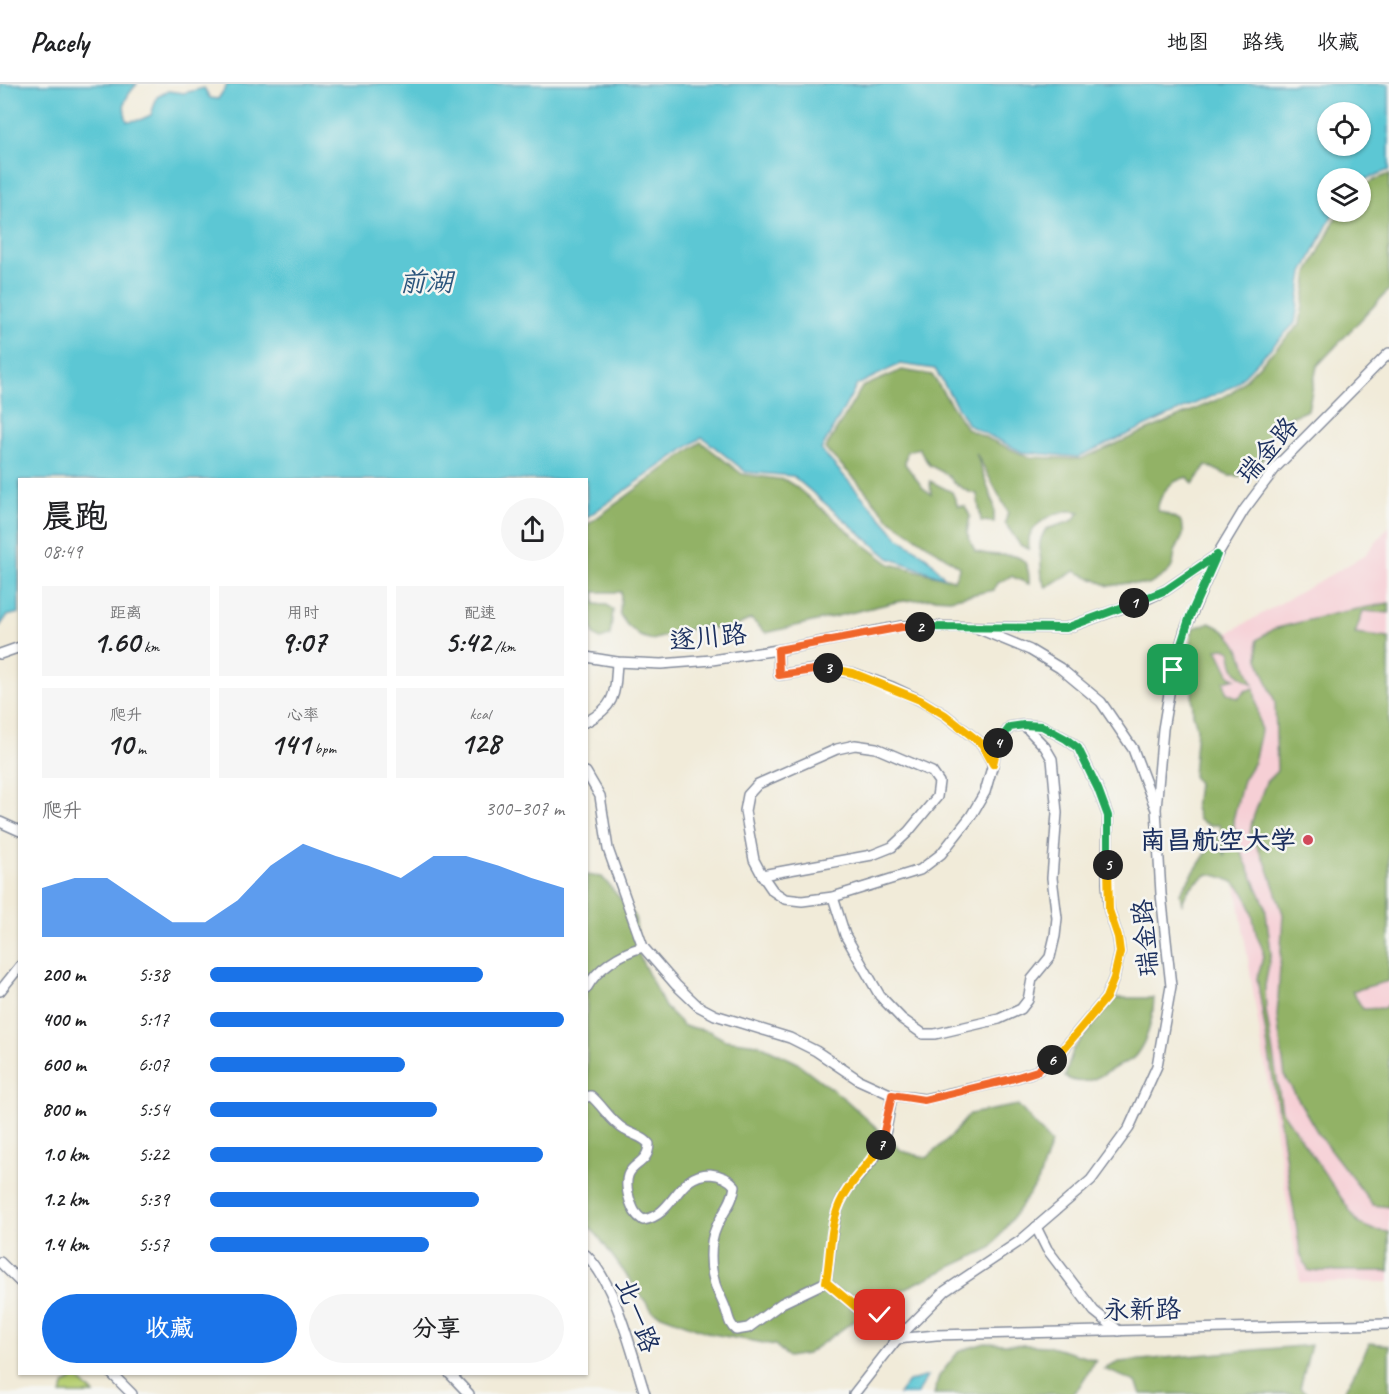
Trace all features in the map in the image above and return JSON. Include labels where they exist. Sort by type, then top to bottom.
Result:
[{"type":"street","name":"瑞金路","points":[[854,1394],[897,1340],[945,1291],[1020,1241],[1091,1180],[1129,1128],[1157,1066],[1171,986],[1161,894],[1156,809],[1163,729],[1173,670],[1190,616],[1217,555],[1244,510],[1277,466],[1389,353]]},
{"type":"street","name":"遂川路","points":[[588,657],[617,662],[661,664],[712,660],[778,650],[902,627],[1066,628],[1166,590],[1217,555]]},
{"type":"street","name":"遂川路","points":[[976,627],[1030,650],[1060,668],[1101,702],[1134,749],[1156,809]]},
{"type":"street","points":[[0,654],[18,648]]},
{"type":"street","points":[[778,650],[779,675],[824,668],[853,673],[920,700],[945,715],[982,744],[993,764]]},
{"type":"street","points":[[588,721],[603,713],[612,701],[617,662]]},
{"type":"street","points":[[833,897],[845,935],[880,996],[902,1019],[923,1034],[935,1034],[999,1019],[1021,1009],[1028,1000],[1032,979],[1050,957],[1057,918],[1052,878],[1057,813],[1052,759],[1045,747],[1024,725]]},
{"type":"street","points":[[588,775],[600,796],[608,849],[643,946],[676,985],[698,1006],[716,1015],[790,1038],[816,1051],[859,1080],[892,1095],[924,1100],[1037,1071],[1061,1052],[1106,998],[1114,978],[1120,952],[1118,937],[1109,910],[1108,816],[1078,748],[1042,726],[1010,727],[997,745],[985,792],[976,808],[941,854],[920,870],[833,897],[802,901],[785,899],[773,891],[762,875],[754,860],[745,811],[748,795],[758,784],[837,749],[855,745],[876,748],[932,772],[939,782],[937,797],[908,832],[892,847],[872,855],[762,875]]},
{"type":"street","points":[[0,822],[18,830]]},
{"type":"street","points":[[588,986],[603,968],[627,951],[643,946]]},
{"type":"street","points":[[1,987],[18,968]]},
{"type":"street","points":[[826,1282],[830,1263],[831,1238],[839,1204],[851,1182],[874,1157],[882,1143],[892,1095]]},
{"type":"street","points":[[588,1097],[591,1096],[600,1104],[624,1130],[645,1138],[649,1144],[649,1151],[645,1157],[630,1170],[627,1177],[626,1187],[637,1217],[643,1220],[650,1219],[666,1209],[689,1179],[695,1176],[717,1174],[729,1179],[735,1186],[728,1210],[716,1227],[711,1244],[714,1281],[729,1324],[736,1330],[748,1328],[782,1303],[826,1282]]},
{"type":"street","points":[[1036,1227],[1047,1249],[1094,1311],[1119,1331]]},
{"type":"street","name":"北一路","points":[[588,1257],[593,1261],[616,1304],[645,1394]]},
{"type":"street","points":[[0,1262],[18,1280]]},
{"type":"street","points":[[826,1282],[857,1308],[880,1315],[906,1330]]},
{"type":"street","name":"永新路","points":[[897,1340],[928,1336],[1389,1324]]},
{"type":"street","points":[[113,1375],[132,1394]]},
{"type":"street","points":[[451,1375],[469,1394]]},
{"type":"shaded area","name":"南昌航空大学","points":[[1389,526],[1389,1282],[1300,1282],[1198,650],[1364,556]]},
{"type":"green space","points":[[1389,174],[1389,290],[1317,366],[1308,410],[1291,417],[1271,435],[1268,451],[1254,471],[1240,476],[1229,476],[1206,465],[1193,484],[1188,477],[1176,481],[1167,488],[1157,510],[1180,520],[1183,534],[1171,569],[1149,585],[1128,583],[1109,586],[1075,571],[1046,587],[1042,578],[1040,549],[1043,534],[1046,529],[1072,521],[1080,512],[1059,513],[1045,519],[1030,535],[1029,549],[1020,545],[1005,523],[1008,512],[976,453],[994,505],[994,522],[981,521],[977,494],[954,483],[948,475],[929,465],[919,448],[907,451],[905,464],[923,488],[931,494],[930,481],[952,492],[958,506],[965,506],[970,516],[967,533],[975,551],[1019,558],[1025,562],[1029,584],[1011,576],[998,583],[994,590],[950,599],[932,598],[896,602],[766,633],[751,619],[728,630],[701,626],[652,640],[640,636],[627,625],[620,615],[621,592],[594,592],[595,604],[607,605],[613,610],[610,636],[600,639],[594,635],[588,614],[588,524],[701,442],[742,474],[785,480],[795,486],[890,564],[954,580],[960,567],[889,519],[857,481],[825,449],[862,387],[902,370],[932,375],[967,429],[1028,457],[1081,459],[1234,391],[1300,324],[1308,273],[1334,222],[1371,222],[1371,182]]},
{"type":"green space","name":"南昌航空大学","points":[[1389,603],[1389,613],[1363,611],[1355,634],[1389,638],[1389,981],[1352,991],[1363,1009],[1384,1008],[1389,1003],[1389,1207],[1373,1205],[1319,1135],[1285,1077],[1277,1017],[1283,914],[1267,866],[1250,833],[1266,782],[1277,771],[1275,702],[1258,659],[1257,640],[1273,629]]},
{"type":"green space","points":[[1209,623],[1227,633],[1242,655],[1253,684],[1236,671],[1231,651],[1224,648],[1217,649],[1230,676],[1235,678],[1224,681],[1226,692],[1238,698],[1245,691],[1254,688],[1261,731],[1254,762],[1243,780],[1233,820],[1238,845],[1265,905],[1271,952],[1265,986],[1266,1010],[1282,1111],[1359,1224],[1374,1230],[1389,1232],[1389,1271],[1309,1271],[1301,1256],[1257,978],[1263,951],[1248,901],[1244,893],[1231,881],[1208,874],[1191,887],[1182,905],[1180,893],[1218,835],[1225,856],[1220,825],[1209,825],[1199,820],[1195,808],[1198,783],[1193,776],[1197,728],[1193,714],[1192,687],[1187,682],[1193,673],[1191,637],[1193,628]]},
{"type":"green space","points":[[588,875],[602,877],[635,916],[640,957],[665,1007],[684,1026],[709,1031],[725,1040],[758,1044],[796,1062],[845,1099],[902,1151],[927,1158],[970,1114],[1018,1105],[1051,1143],[1038,1182],[991,1248],[889,1296],[807,1354],[788,1357],[775,1345],[712,1334],[653,1312],[598,1236],[588,1226]]},
{"type":"green space","points":[[1115,998],[1154,998],[1150,1028],[1144,1042],[1130,1061],[1092,1080],[1079,1081],[1065,1077],[1073,1050]]},
{"type":"green space","points":[[985,1343],[1047,1346],[1096,1360],[1072,1394],[934,1394],[939,1376],[959,1351]]},
{"type":"green space","points":[[1370,1343],[1389,1345],[1389,1394],[1343,1394]]},
{"type":"green space","points":[[1311,1345],[1300,1388],[1308,1394],[1141,1394],[1136,1382],[1104,1369],[1119,1362]]},
{"type":"green space","points":[[76,1377],[94,1394],[61,1394],[65,1384]]},
{"type":"water","name":"前湖","points":[[0,84],[137,84],[125,101],[124,110],[127,121],[140,120],[151,115],[157,97],[168,91],[184,93],[204,88],[210,98],[218,99],[228,84],[1389,84],[1389,170],[1371,177],[1371,168],[1317,168],[1317,222],[1329,222],[1303,273],[1295,323],[1234,386],[1078,457],[1022,452],[968,425],[935,369],[900,364],[857,385],[821,450],[898,537],[928,558],[945,578],[889,558],[793,476],[746,472],[702,437],[588,516],[588,478],[18,478],[18,613],[7,616],[0,626]]},
{"type":"water","points":[[927,1376],[918,1394],[899,1394],[908,1382]]},
{"type":"place","name":"南昌航空大学","points":[[1308,840]]},
{"type":"route","points":[[880,1315],[857,1308],[826,1282],[830,1263],[831,1238],[839,1204],[851,1182],[874,1157],[882,1143],[892,1095],[924,1100],[1037,1071],[1061,1052],[1106,998],[1114,978],[1120,952],[1118,937],[1109,910],[1108,816],[1078,748],[1042,726],[1010,727],[997,745],[993,764],[982,744],[945,715],[920,700],[853,673],[824,668],[779,675],[778,650],[902,627],[1066,628],[1166,590],[1217,555],[1190,616],[1173,670]]}]
